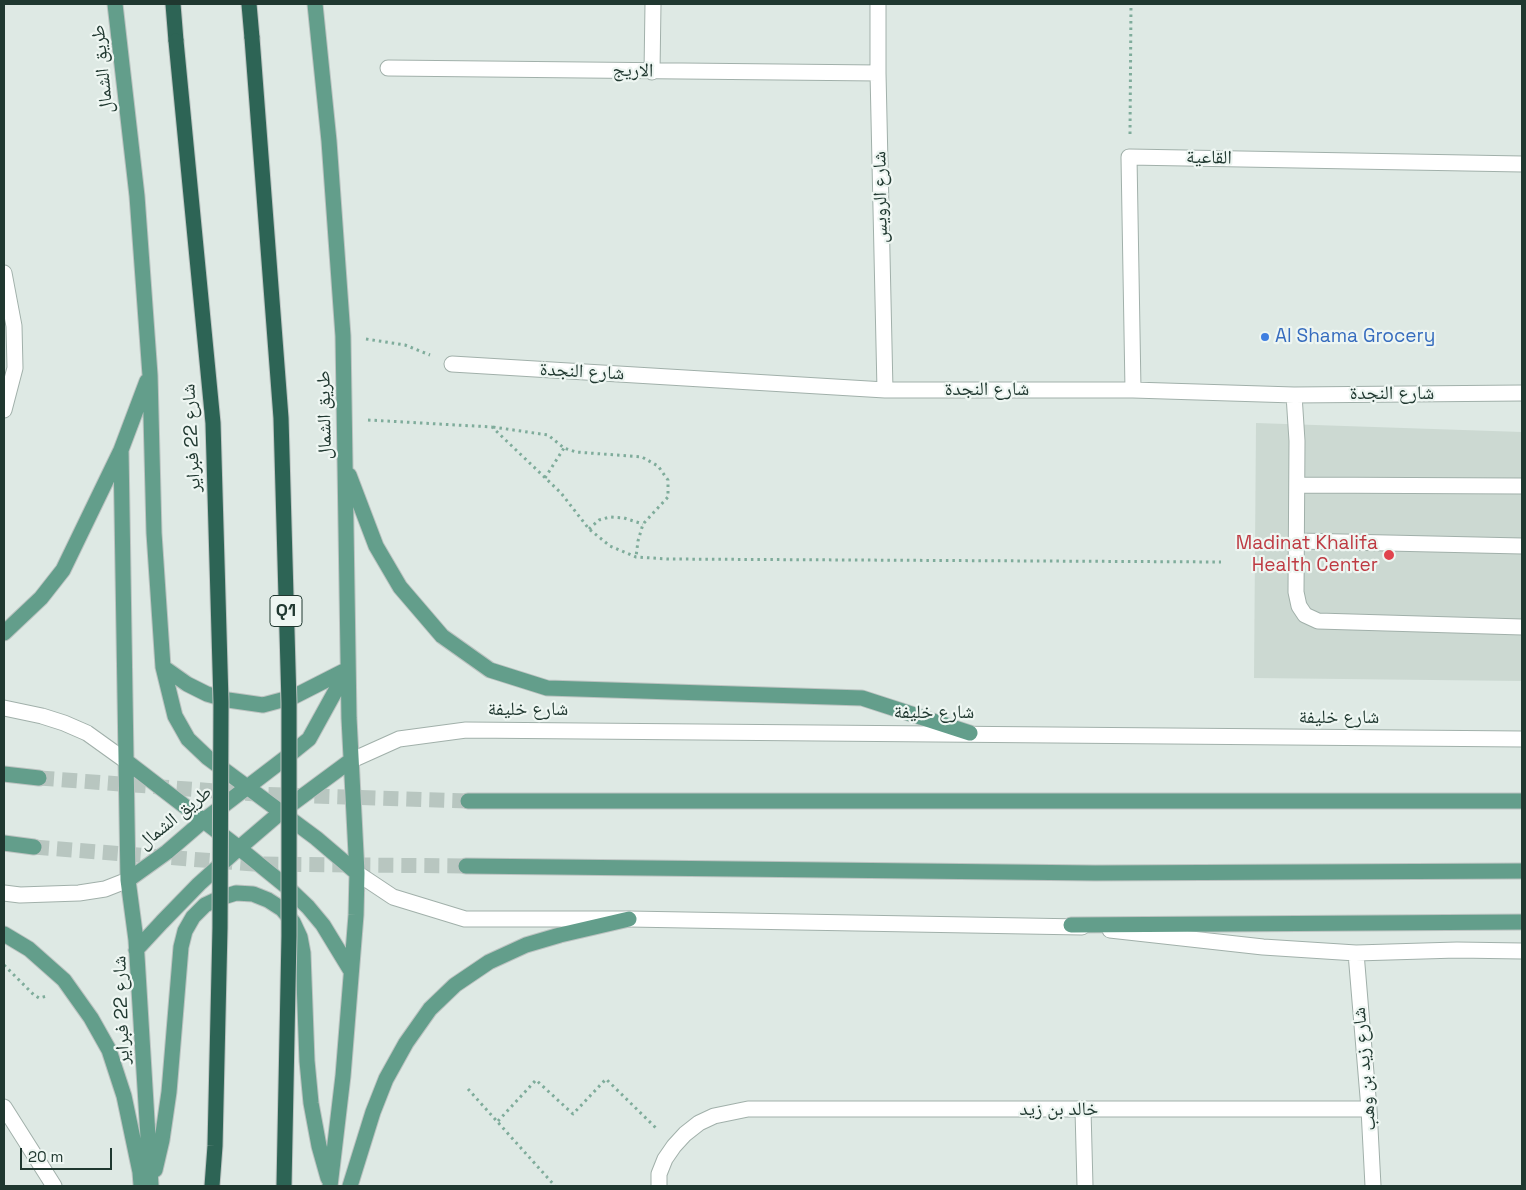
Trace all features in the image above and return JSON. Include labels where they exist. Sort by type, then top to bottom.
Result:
[{"type":"highway","name":"شارع 22 فبراير","points":[[173,4],[213,423],[221,712],[220,928],[215,1146],[212,1186]]},
{"type":"highway","name":"Q1","points":[[249,4],[281,418],[288,674],[288,936],[284,1186]]},
{"type":"main road","name":"طريق الشمال","points":[[116,4],[137,196],[150,375],[154,533],[163,667],[175,716],[188,739],[208,758],[316,838],[357,873]]},
{"type":"main road","name":"طريق الشمال","points":[[128,880],[168,852],[246,787],[309,739],[348,669],[343,336],[329,141],[315,4]]},
{"type":"main road","points":[[4,633],[42,598],[64,570],[121,450],[150,375]]},
{"type":"main road","points":[[121,450],[128,880],[136,950]]},
{"type":"main road","points":[[346,464],[376,546],[400,587],[442,636],[490,670],[547,688],[862,698],[970,733]]},
{"type":"main road","points":[[163,667],[187,684],[207,694],[228,700],[263,705],[293,697],[348,669],[350,761],[357,873],[356,915],[343,1076],[330,1186]]},
{"type":"main road","points":[[126,761],[240,848],[287,887],[308,907],[323,926],[351,971]]},
{"type":"main road","name":"شارع 22 فبراير","points":[[151,1186],[136,950],[199,884],[280,812],[350,761]]},
{"type":"main road","points":[[4,774],[39,778]]},
{"type":"main road","points":[[468,801],[1522,801]]},
{"type":"main road","points":[[4,843],[34,847]]},
{"type":"main road","points":[[466,866],[1094,873],[1522,871]]},
{"type":"main road","points":[[151,1186],[162,1140],[169,1092],[180,947],[185,931],[193,917],[205,905],[220,898],[236,894],[253,894],[268,900],[282,909],[293,922],[300,936],[303,953],[307,1061],[311,1103],[319,1146],[330,1186]]},
{"type":"main road","points":[[350,1186],[373,1112],[386,1078],[406,1043],[430,1009],[455,985],[488,962],[526,945],[629,919]]},
{"type":"main road","points":[[1071,925],[1522,922]]},
{"type":"main road","points":[[4,934],[29,949],[64,980],[91,1018],[109,1050],[124,1096],[142,1186]]},
{"type":"street","points":[[652,72],[653,4]]},
{"type":"street","name":"شارع الرويس","points":[[878,4],[886,390]]},
{"type":"street","name":"الاريج","points":[[388,68],[878,73]]},
{"type":"street","points":[[1129,157],[1133,390]]},
{"type":"street","name":"القاعية","points":[[1129,157],[1522,164]]},
{"type":"street","points":[[4,274],[14,326],[15,368],[4,410]]},
{"type":"street","name":"شارع النجدة","points":[[452,364],[886,390],[1133,390],[1294,394],[1522,393]]},
{"type":"street","points":[[1294,394],[1298,485],[1296,592],[1299,606],[1305,615],[1318,621],[1522,627]]},
{"type":"street","points":[[1298,485],[1522,486]]},
{"type":"street","points":[[1298,541],[1522,546]]},
{"type":"street","points":[[4,708],[64,723],[86,733],[126,761]]},
{"type":"street","name":"شارع خليفة","points":[[350,761],[399,739],[466,730],[1522,739]]},
{"type":"street","points":[[357,873],[393,897],[465,919],[629,919],[1071,925],[1263,947],[1356,953],[1457,950],[1522,951]]},
{"type":"street","points":[[4,893],[20,895],[79,894],[105,889],[128,880]]},
{"type":"street","name":"شارع زيد بن وهب","points":[[1356,953],[1370,1109],[1373,1186]]},
{"type":"street","points":[[4,1107],[54,1186]]},
{"type":"street","name":"خالد بن زيد","points":[[658,1186],[659,1174],[665,1159],[685,1134],[699,1123],[714,1116],[748,1109],[1370,1109]]},
{"type":"street","points":[[1083,1110],[1085,1186]]},
{"type":"path","points":[[1129,157],[1131,4]]},
{"type":"path","points":[[343,336],[405,345],[452,364]]},
{"type":"path","points":[[344,418],[492,427],[548,435],[564,448],[576,452],[642,456],[658,466],[668,480],[668,497],[643,524],[638,540],[636,557]]},
{"type":"path","points":[[492,427],[561,493],[589,529],[610,546],[636,557],[668,559],[1221,562]]},
{"type":"path","points":[[545,478],[564,448]]},
{"type":"path","points":[[589,529],[599,520],[610,517],[624,518],[643,524]]},
{"type":"path","points":[[498,1121],[536,1080],[574,1114],[606,1079],[674,1146]]},
{"type":"path","points":[[468,1089],[555,1186]]},
{"type":"shaded area","name":"Madinat Khalifa Health Center","points":[[1256,423],[1522,432],[1522,681],[1254,678]]},
{"type":"tunnel","points":[[39,778],[256,794],[468,801]]},
{"type":"tunnel","points":[[34,847],[254,864],[466,866]]},
{"type":"place","name":"Al Shama Grocery","points":[[1265,337]]},
{"type":"place","name":"Madinat Khalifa Health Center","points":[[1389,555]]}]
